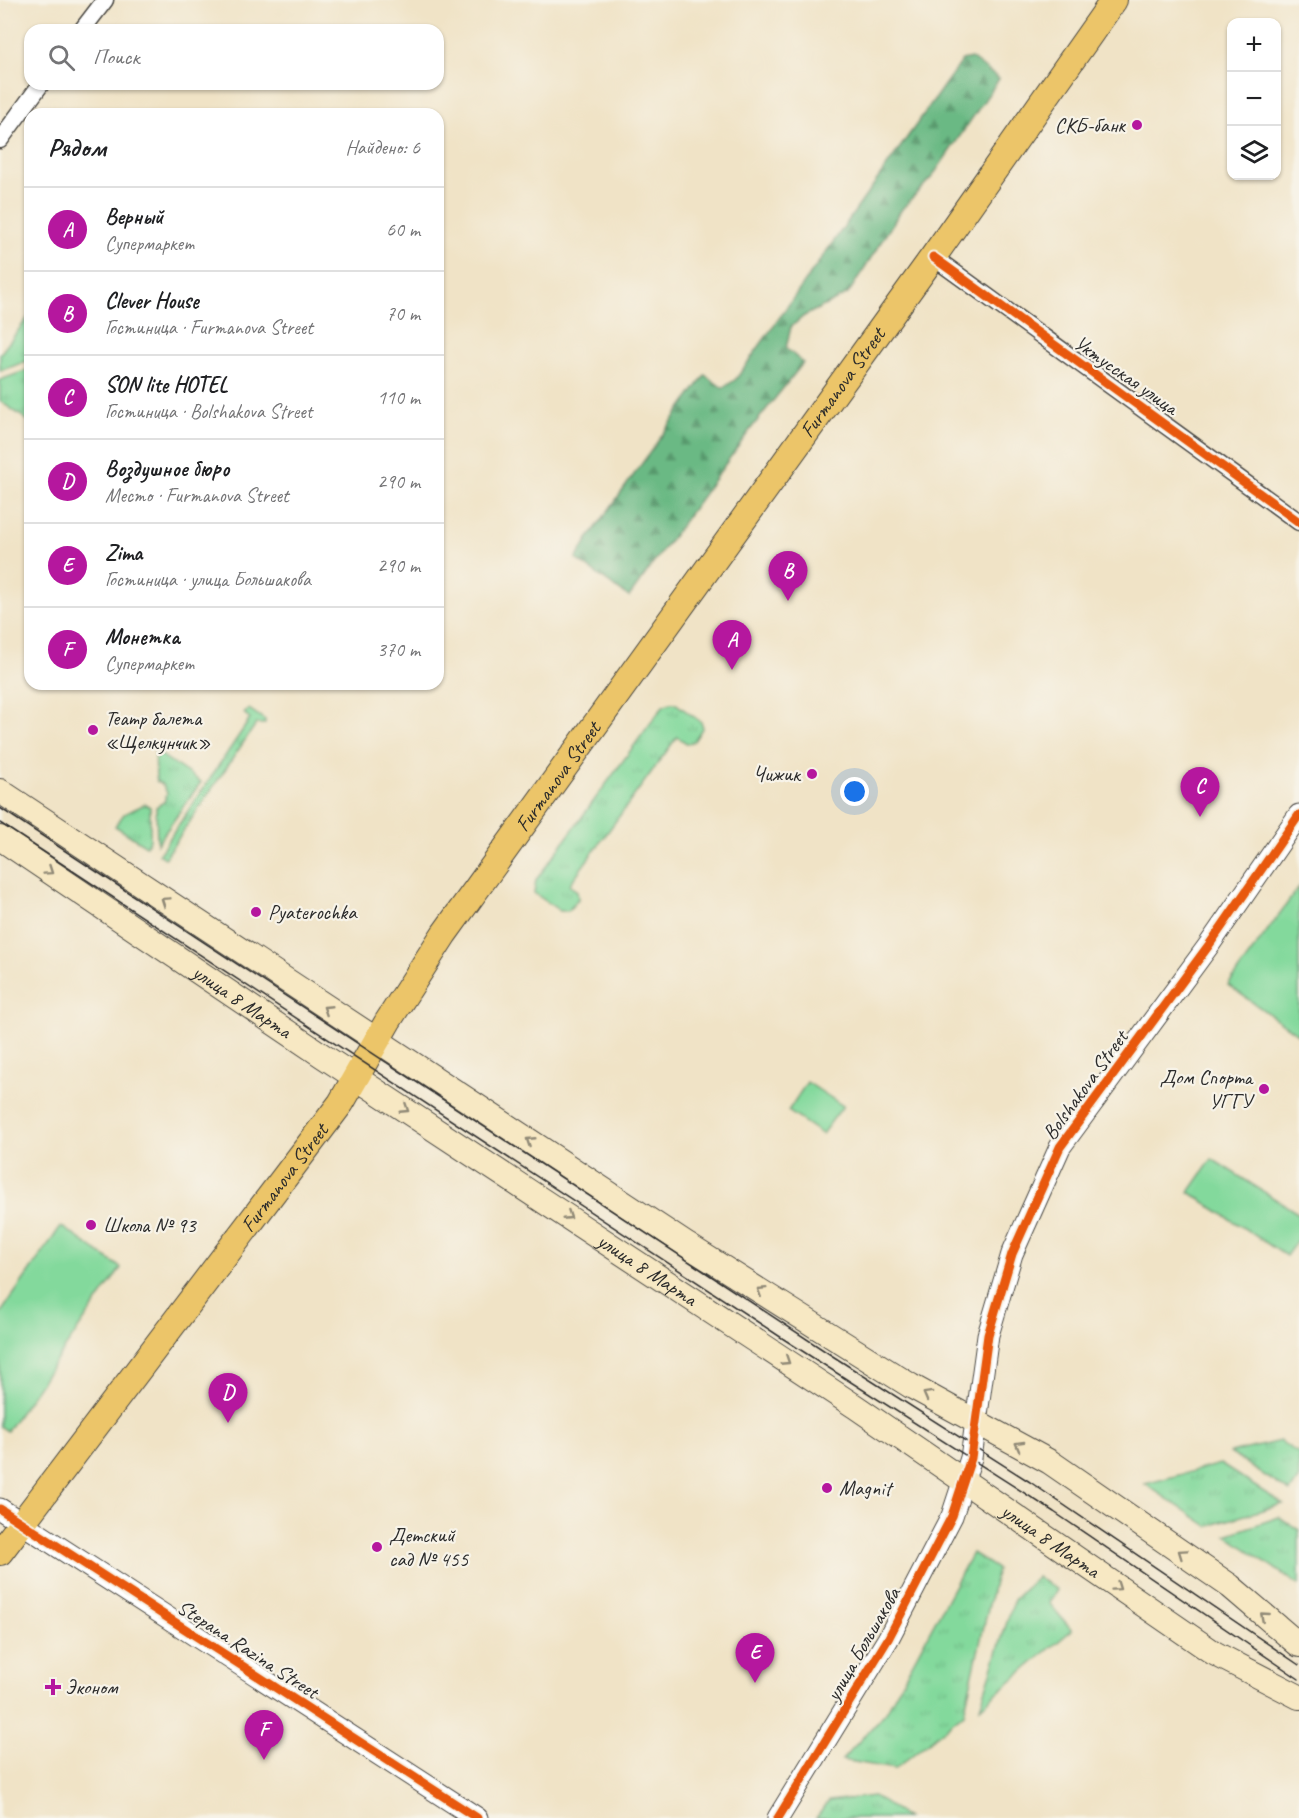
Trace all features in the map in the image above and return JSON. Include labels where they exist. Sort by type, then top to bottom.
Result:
[{"type":"main road","name":"Furmanova Street","points":[[0,1552],[237,1244],[341,1103],[376,1041],[444,934],[933,257],[1114,0]]},
{"type":"main road","name":"улица 8 Марта","points":[[0,791],[687,1245],[911,1386],[1050,1462],[1211,1572],[1299,1645]]},
{"type":"main road","name":"улица 8 Марта","points":[[0,838],[356,1077],[676,1287],[701,1307],[856,1407],[1214,1653],[1299,1697]]},
{"type":"street","points":[[87,24],[105,0]]},
{"type":"street","points":[[0,140],[37,90]]},
{"type":"street","name":"Уктусская улица","points":[[933,257],[1299,522]]},
{"type":"street","name":"Bolshakova Street","points":[[965,1482],[978,1423],[988,1335],[1012,1254],[1060,1147],[1209,945],[1299,815]]},
{"type":"street","name":"улица Большакова","points":[[778,1818],[888,1639],[933,1556],[965,1482]]},
{"type":"street","name":"Stepana Razina Street","points":[[0,1509],[477,1818]]},
{"type":"green space","points":[[971,58],[999,79],[932,177],[902,209],[848,294],[804,316],[791,327],[786,348],[803,363],[750,430],[629,597],[576,559],[588,539],[705,375],[723,388],[736,379],[962,60]]},
{"type":"green space","points":[[24,323],[24,362],[0,371],[0,354]]},
{"type":"green space","points":[[24,371],[24,418],[0,401],[0,380]]},
{"type":"green space","points":[[675,703],[701,722],[703,727],[694,741],[688,744],[677,737],[569,885],[577,891],[578,899],[568,911],[560,911],[534,893],[536,880],[663,706]]},
{"type":"green space","points":[[249,709],[265,720],[265,724],[256,724],[165,858],[159,854],[250,719],[244,713]]},
{"type":"green space","points":[[155,751],[201,782],[157,844],[156,807],[164,802],[167,793],[163,785],[156,781]]},
{"type":"green space","points":[[145,804],[150,807],[150,840],[146,846],[115,826],[124,814]]},
{"type":"green space","points":[[1299,887],[1299,1035],[1228,985]]},
{"type":"green space","points":[[807,1082],[843,1106],[822,1134],[788,1111]]},
{"type":"green space","points":[[1212,1159],[1299,1214],[1299,1238],[1286,1256],[1189,1192]]},
{"type":"green space","points":[[61,1226],[121,1268],[7,1431],[0,1426],[0,1314]]},
{"type":"green space","points":[[1280,1441],[1299,1454],[1299,1478],[1290,1492],[1230,1453]]},
{"type":"green space","points":[[1220,1464],[1283,1504],[1208,1526],[1145,1484]]},
{"type":"green space","points":[[1279,1517],[1299,1530],[1299,1585],[1226,1535]]},
{"type":"green space","points":[[972,1553],[997,1569],[964,1713],[895,1769],[842,1760],[886,1712]]},
{"type":"green space","points":[[1037,1577],[1057,1590],[1049,1603],[1072,1630],[980,1707],[1014,1600]]},
{"type":"green space","points":[[874,1796],[907,1818],[816,1818],[829,1801]]},
{"type":"tram line","points":[[0,808],[831,1355],[1030,1482],[1299,1665]]},
{"type":"tram line","points":[[0,823],[782,1338],[1054,1512],[1299,1679]]},
{"type":"cycle path","points":[[933,257],[1299,522]]},
{"type":"cycle path","points":[[778,1818],[888,1639],[952,1516],[971,1458],[988,1335],[1012,1254],[1060,1147],[1209,945],[1299,815]]},
{"type":"cycle path","points":[[0,1509],[477,1818]]},
{"type":"place","name":"СКБ-банк","points":[[1137,125]]},
{"type":"place","name":"Clever House","points":[[788,601]]},
{"type":"place","name":"Верный","points":[[732,670]]},
{"type":"place","name":"Театр балета «Щелкунчик»","points":[[93,730]]},
{"type":"place","name":"Чижик","points":[[812,774]]},
{"type":"place","name":"SON lite HOTEL","points":[[1200,817]]},
{"type":"place","name":"Pyaterochka","points":[[256,912]]},
{"type":"place","name":"Дом Спорта УГГУ","points":[[1264,1089]]},
{"type":"place","name":"Школа № 93","points":[[91,1225]]},
{"type":"place","name":"Воздушное бюро","points":[[228,1423]]},
{"type":"place","name":"Magnit","points":[[827,1488]]},
{"type":"place","name":"Детский сад № 455","points":[[377,1547]]},
{"type":"place","name":"Zima","points":[[755,1683]]},
{"type":"place","name":"Эконом","points":[[53,1687]]},
{"type":"place","name":"Монетка","points":[[264,1760]]}]
